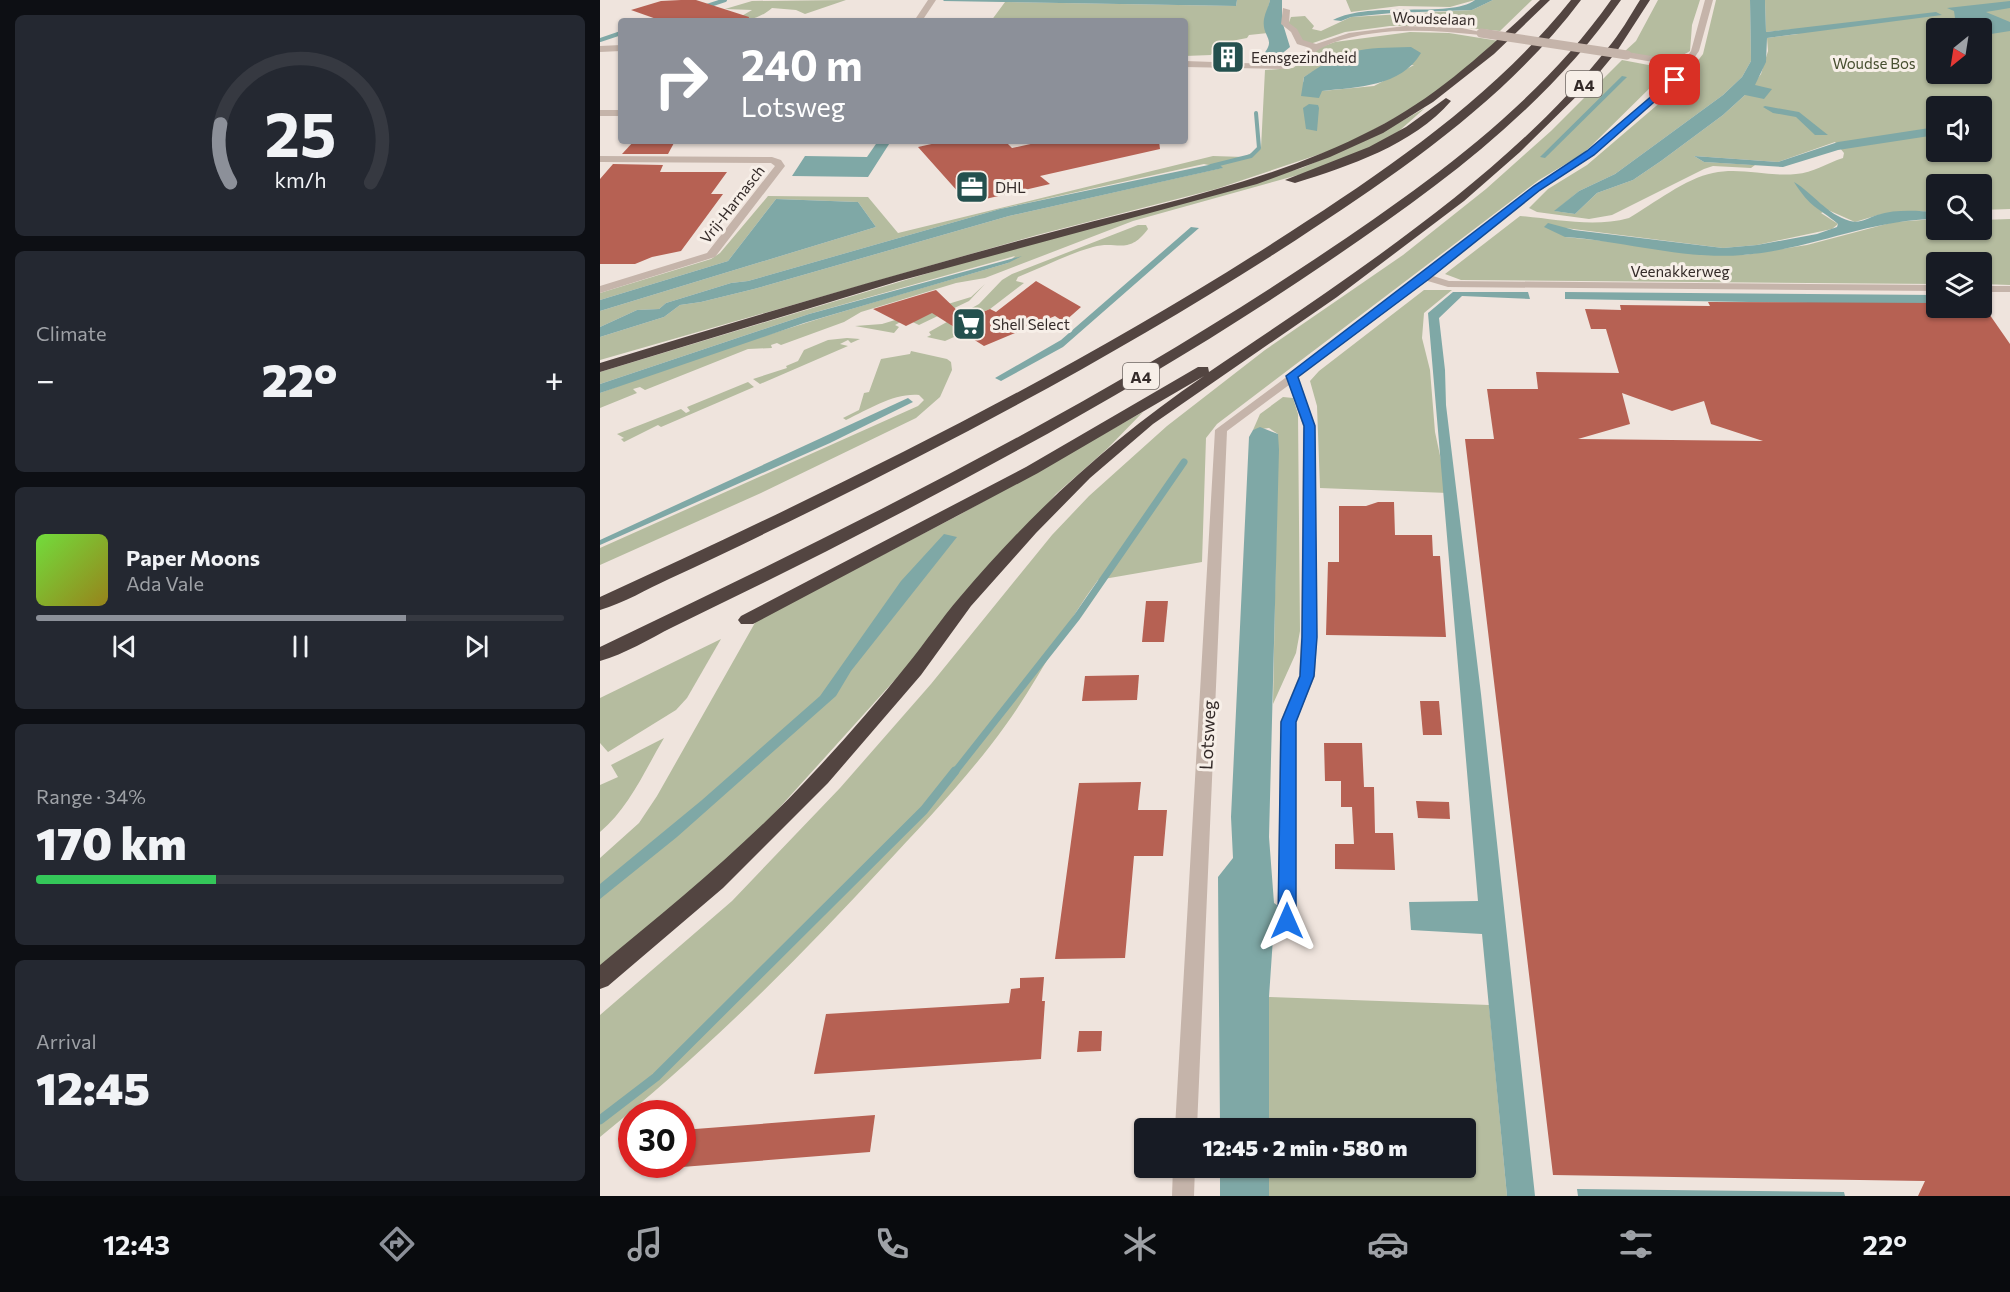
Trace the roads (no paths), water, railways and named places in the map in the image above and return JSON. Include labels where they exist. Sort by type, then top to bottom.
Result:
[{"type":"highway","points":[[600,368],[894,278],[1196,197],[1301,165],[1349,146],[1403,118],[1450,85],[1545,0]]},
{"type":"highway","name":"A4","points":[[600,604],[737,541],[916,453],[1096,357],[1244,270],[1376,182],[1450,125],[1545,39],[1576,0]]},
{"type":"highway","name":"A4","points":[[600,655],[776,571],[960,476],[1141,376],[1288,285],[1421,191],[1492,133],[1584,45],[1616,0]]},
{"type":"highway","name":"A4","points":[[600,979],[715,882],[821,778],[914,670],[965,603],[1030,529],[1083,475],[1148,421],[1332,294],[1460,198],[1550,119],[1614,49],[1645,0]]},
{"type":"highway","points":[[1170,213],[1322,171],[1371,153],[1410,130],[1434,111],[1496,56],[1504,39]]},
{"type":"highway","name":"A4","points":[[747,620],[1032,470],[1332,294]]},
{"type":"street","points":[[920,18],[932,0]]},
{"type":"street","name":"Lotsweg","points":[[1187,1118],[1221,430],[1425,277],[1537,188],[1591,153],[1675,80],[1688,65],[1695,51],[1709,0]]},
{"type":"street","points":[[1286,10],[1285,24],[1294,31],[1300,42],[1316,47]]},
{"type":"street","name":"Woudselaan","points":[[1188,64],[1284,66],[1316,47],[1351,35],[1400,28],[1449,29],[1481,33],[1688,65]]},
{"type":"street","points":[[600,49],[618,48]]},
{"type":"street","points":[[600,113],[618,113]]},
{"type":"street","name":"Vrij-Harnasch","points":[[600,159],[772,160],[778,162],[780,166],[711,255],[600,290]]},
{"type":"street","name":"Veenakkerweg","points":[[1425,277],[1448,284],[1926,288]]},
{"type":"street","points":[[1992,289],[2010,289]]},
{"type":"street","points":[[1287,921],[1288,722],[1307,676],[1310,637],[1310,426],[1292,376]]},
{"type":"street","points":[[1183,1196],[1184,1178]]},
{"type":"water","points":[[944,0],[1237,0],[1236,6],[943,1]]},
{"type":"water","points":[[1270,0],[1282,0],[1282,21],[1290,47],[1273,61],[1259,59],[1269,42],[1264,19]]},
{"type":"water","points":[[1475,0],[1493,0],[1472,10],[1392,13],[1351,17],[1341,21],[1333,20],[1349,14],[1368,11],[1447,8]]},
{"type":"water","points":[[1750,0],[1765,0],[1766,32],[1936,12],[1942,15],[1767,38],[1766,62],[1755,85],[1772,89],[1764,99],[1745,95],[1723,115],[1661,161],[1633,180],[1597,193],[1575,214],[1554,211],[1579,191],[1615,174],[1723,95],[1742,77],[1751,61]]},
{"type":"water","points":[[2010,1],[2010,8],[1986,12],[2010,22],[2010,31],[1992,34],[1992,18],[1955,18],[1954,11],[1947,8]]},
{"type":"water","points":[[1411,47],[1421,53],[1402,73],[1390,79],[1363,86],[1322,91],[1319,98],[1301,96],[1304,77],[1331,60],[1366,49]]},
{"type":"water","points":[[1622,76],[1627,77],[1545,158],[1540,157]]},
{"type":"water","points":[[1309,104],[1318,105],[1319,108],[1317,131],[1306,129],[1303,108]]},
{"type":"water","points":[[1763,107],[1799,112],[1828,135],[1815,135],[1796,117],[1773,113]]},
{"type":"water","points":[[1926,129],[1926,137],[1838,150],[1783,167],[1704,162],[1694,156],[1778,162],[1838,142]]},
{"type":"water","points":[[876,144],[889,144],[868,177],[792,176],[805,156],[867,157]]},
{"type":"water","points":[[1218,163],[1223,168],[1009,216],[754,289],[680,305],[664,317],[600,337],[600,327],[637,310],[659,309],[666,303],[731,283],[748,281],[1000,209]]},
{"type":"water","points":[[1794,182],[1834,214],[1854,222],[1884,213],[1907,211],[1926,212],[1926,219],[1888,224],[1768,252],[1721,256],[1676,253],[1565,237],[1544,227],[1548,223],[1574,230],[1723,248],[1757,245],[1817,234],[1837,227],[1838,224],[1800,191]]},
{"type":"water","points":[[776,199],[858,202],[876,227],[600,311],[600,300],[728,261]]},
{"type":"water","points":[[1191,227],[1199,228],[1063,347],[1001,381],[995,378],[1061,340]]},
{"type":"water","points":[[1022,256],[1008,263],[804,323],[600,393],[600,384],[809,314]]},
{"type":"water","points":[[1453,292],[1528,292],[1530,299],[1462,296],[1439,318],[1445,370],[1446,405],[1481,694],[1535,1196],[1507,1196],[1482,934],[1411,930],[1409,902],[1478,901],[1428,313]]},
{"type":"water","points":[[1565,292],[1926,295],[1926,305],[1565,299]]},
{"type":"water","points":[[908,398],[913,402],[830,443],[600,545],[600,540]]},
{"type":"water","points":[[1260,427],[1278,434],[1279,450],[1269,837],[1274,903],[1281,908],[1281,918],[1274,923],[1269,997],[1269,1118],[1220,1118],[1218,877],[1233,858],[1231,817],[1249,437],[1253,430]]},
{"type":"water","points":[[944,534],[957,537],[851,671],[836,696],[677,837],[600,899],[600,884],[702,800],[820,696],[901,581]]},
{"type":"water","points":[[1220,1178],[1269,1178],[1269,1196],[1220,1196]]},
{"type":"water","points":[[1577,1189],[1844,1192],[1845,1196],[1578,1196]]},
{"type":"waterway","points":[[704,7],[725,0]]},
{"type":"waterway","points":[[600,40],[618,34]]},
{"type":"waterway","points":[[1211,166],[1251,156],[1259,148],[1256,113]]},
{"type":"waterway","points":[[954,773],[1077,617],[1184,462]]},
{"type":"waterway","points":[[600,1120],[656,1077],[924,810],[955,771]]},
{"type":"place","name":"Eensgezindheid","points":[[1228,57]]},
{"type":"place","name":"DHL","points":[[972,187]]},
{"type":"place","name":"Shell Select","points":[[969,324]]},
{"type":"park label","name":"Woudse Bos","points":[[1874,63]]}]
